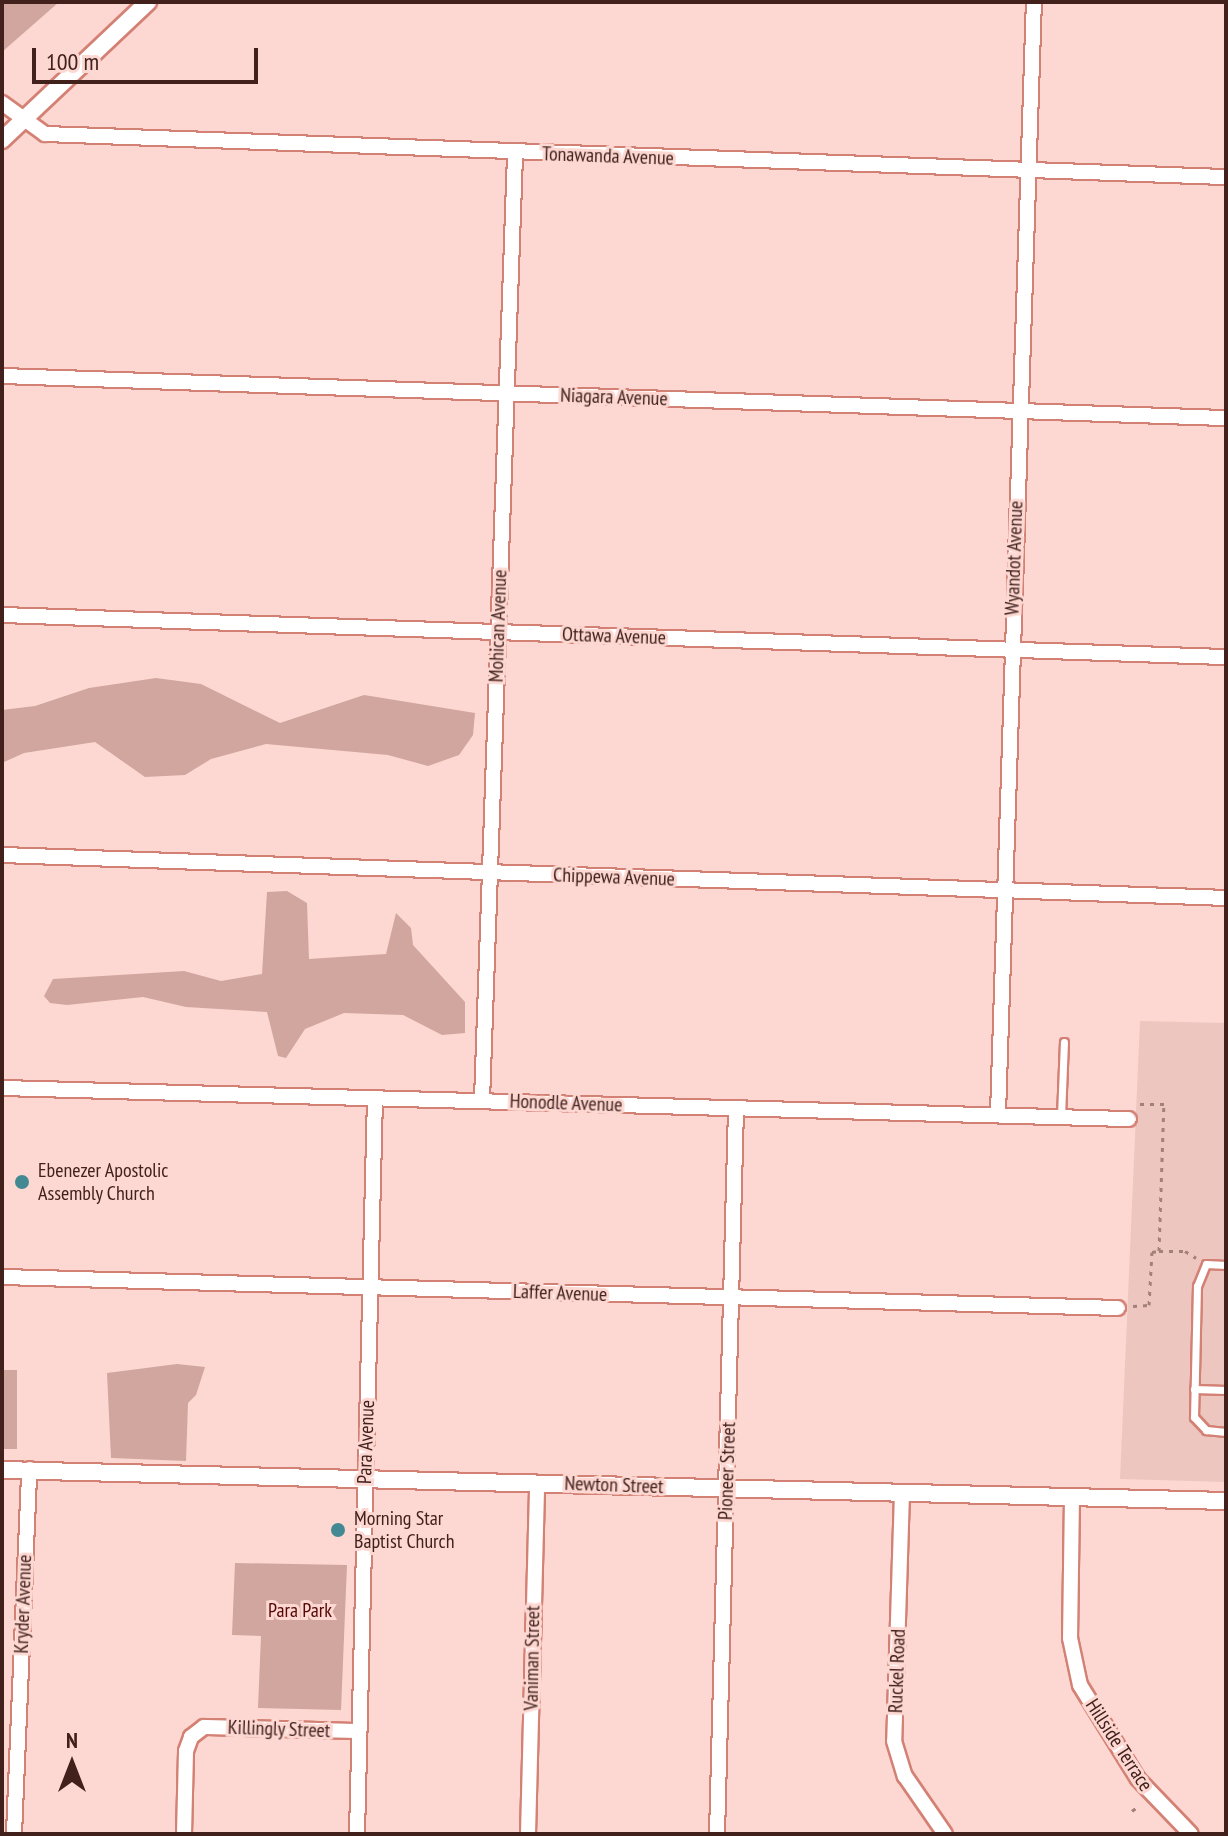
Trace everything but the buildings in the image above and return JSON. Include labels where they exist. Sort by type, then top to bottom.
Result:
[{"type":"street","points":[[2,140],[148,2]]},
{"type":"street","name":"Wyandot Avenue","points":[[998,1114],[1034,2]]},
{"type":"street","name":"Tonawanda Avenue","points":[[2,103],[45,134],[1226,177]]},
{"type":"street","name":"Mohican Avenue","points":[[482,1100],[515,153]]},
{"type":"street","name":"Niagara Avenue","points":[[2,376],[1226,418]]},
{"type":"street","name":"Ottawa Avenue","points":[[2,615],[1226,657]]},
{"type":"street","name":"Chippewa Avenue","points":[[2,855],[1226,898]]},
{"type":"street","name":"Honodle Avenue","points":[[2,1088],[1129,1119]]},
{"type":"street","name":"Para Avenue","points":[[357,1834],[375,1098]]},
{"type":"street","name":"Pioneer Street","points":[[717,1834],[736,1109]]},
{"type":"street","name":"Laffer Avenue","points":[[2,1277],[1118,1308]]},
{"type":"street","name":"Kryder Avenue","points":[[14,1834],[29,1469]]},
{"type":"street","name":"Newton Street","points":[[2,1470],[1226,1501]]},
{"type":"street","name":"Vaniman Street","points":[[528,1834],[537,1483]]},
{"type":"street","name":"Ruckel Road","points":[[902,1493],[894,1741],[905,1776],[945,1834]]},
{"type":"street","name":"Hillside Terrace","points":[[1072,1497],[1070,1638],[1080,1685],[1138,1779],[1191,1834]]},
{"type":"street","name":"Killingly Street","points":[[184,1827],[187,1746],[204,1727],[358,1731]]},
{"type":"lane","points":[[1061,1116],[1064,1042]]},
{"type":"lane","points":[[1226,1265],[1206,1264],[1197,1286],[1194,1389],[1194,1417],[1206,1430],[1226,1432]]},
{"type":"lane","points":[[1194,1389],[1226,1390]]},
{"type":"path","points":[[1135,1104],[1164,1104],[1159,1251]]},
{"type":"path","points":[[1134,1306],[1149,1305],[1152,1252],[1185,1251],[1206,1264]]},
{"type":"path","points":[[1132,1811],[1137,1807]]},
{"type":"shaded area","points":[[1140,1021],[1226,1023],[1226,1482],[1120,1479]]},
{"type":"green space","points":[[2,2],[59,2],[2,52]]},
{"type":"green space","points":[[156,678],[201,684],[280,723],[364,695],[475,713],[473,735],[459,755],[428,766],[388,755],[266,744],[211,759],[185,775],[145,777],[95,742],[24,753],[2,763],[2,710],[35,706],[89,688]]},
{"type":"green space","points":[[287,891],[307,903],[309,959],[386,954],[396,913],[411,928],[413,945],[465,1002],[465,1033],[442,1035],[403,1015],[344,1013],[305,1029],[286,1058],[278,1056],[267,1012],[186,1007],[143,997],[67,1005],[50,1003],[44,996],[53,979],[184,971],[221,981],[262,974],[267,892]]},
{"type":"green space","points":[[177,1364],[205,1367],[196,1395],[188,1403],[186,1461],[111,1458],[107,1373]]},
{"type":"green space","points":[[2,1370],[17,1370],[17,1449],[2,1449]]},
{"type":"green space","name":"Para Park","points":[[235,1563],[347,1565],[341,1710],[258,1708],[261,1636],[232,1635]]},
{"type":"place","name":"Ebenezer Apostolic Assembly Church","points":[[22,1182]]},
{"type":"place","name":"Morning Star Baptist Church","points":[[338,1530]]}]
